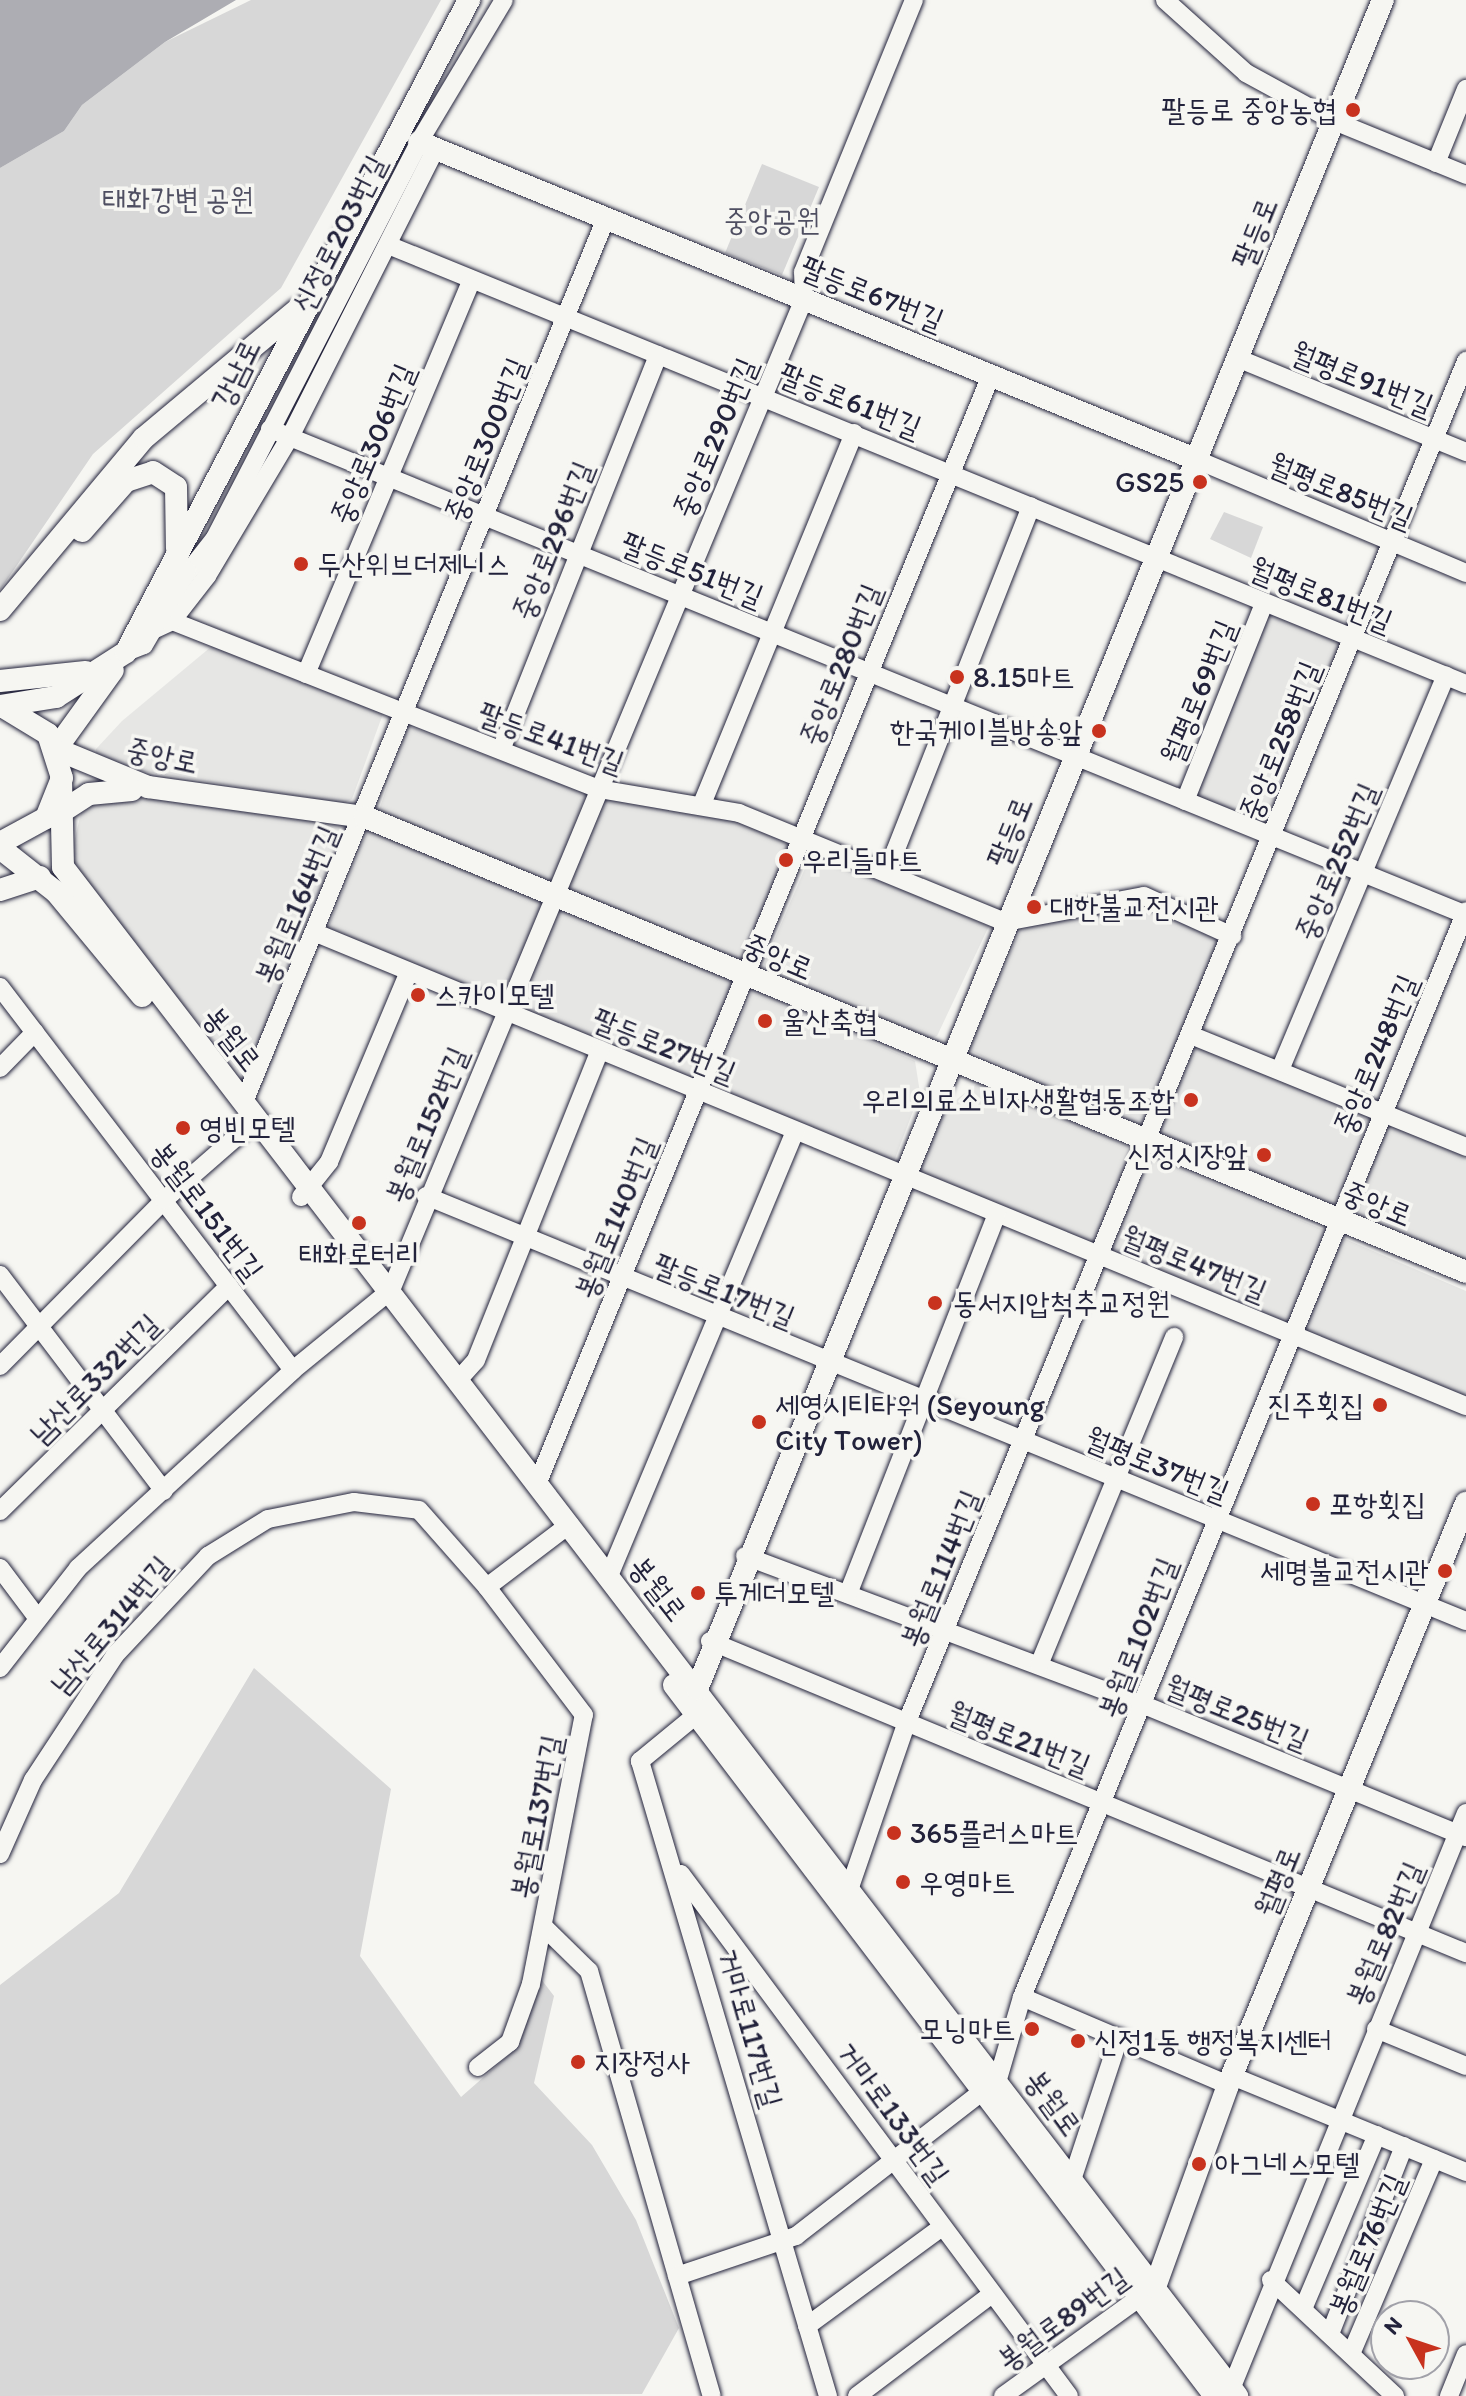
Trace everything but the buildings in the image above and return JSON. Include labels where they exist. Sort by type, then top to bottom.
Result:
[{"type":"main road","name":"강남로","points":[[56,749],[178,576],[304,304],[469,0]]},
{"type":"main road","name":"팔등로","points":[[700,1703],[710,1641],[1383,0]]},
{"type":"main road","name":"팔등로67번길","points":[[428,145],[1195,459]]},
{"type":"main road","points":[[52,554],[99,486],[144,438],[304,304]]},
{"type":"main road","points":[[0,610],[126,481],[153,472],[176,487],[180,502],[178,576]]},
{"type":"main road","points":[[0,681],[62,679],[122,657]]},
{"type":"main road","points":[[0,707],[56,697],[122,657]]},
{"type":"main road","points":[[0,707],[32,718],[56,749]]},
{"type":"main road","name":"봉월로","points":[[56,749],[64,810],[63,867],[249,1116]]},
{"type":"main road","name":"중앙로","points":[[56,749],[148,787],[365,817],[948,1061],[1466,1272]]},
{"type":"main road","points":[[37,826],[61,779]]},
{"type":"main road","points":[[0,846],[110,787],[148,787]]},
{"type":"main road","name":"봉월로","points":[[0,846],[40,877],[178,1041],[249,1116]]},
{"type":"main road","points":[[0,890],[40,877]]},
{"type":"main road","points":[[249,1116],[963,2048]]},
{"type":"main road","name":"봉월로","points":[[386,1294],[459,1379],[538,1482],[565,1528],[609,1576],[700,1703],[850,1887],[963,2048],[1072,2180],[1148,2292],[1226,2394]]},
{"type":"main road","name":"월평로","points":[[1148,2292],[1230,2080],[1466,1503]]},
{"type":"main road","points":[[991,2084],[1148,2292]]},
{"type":"street","name":"신정로203번길","points":[[178,576],[215,538],[270,429],[428,145],[504,0]]},
{"type":"street","name":"중앙로290번길","points":[[554,895],[804,299],[803,272],[914,0]]},
{"type":"street","points":[[1165,0],[1219,55],[1334,121],[1466,175]]},
{"type":"street","points":[[1436,163],[1466,89]]},
{"type":"street","points":[[155,629],[172,621],[290,437],[388,245],[428,145]]},
{"type":"street","name":"중앙로300번길","points":[[365,817],[606,218]]},
{"type":"street","name":"팔등로61번길","points":[[388,245],[764,395],[1154,559]]},
{"type":"street","points":[[122,657],[144,645],[155,629],[178,576],[328,284],[325,266]]},
{"type":"street","name":"중앙로306번길","points":[[306,674],[472,280]]},
{"type":"street","name":"중앙로296번길","points":[[501,750],[658,355]]},
{"type":"street","name":"월평로91번길","points":[[1237,358],[1466,452]]},
{"type":"street","name":"중앙로258번길","points":[[1146,1142],[1193,1036],[1271,836],[1466,361]]},
{"type":"street","name":"중앙로280번길","points":[[747,977],[949,471],[991,375]]},
{"type":"street","name":"팔등로51번길","points":[[270,429],[1073,755]]},
{"type":"street","points":[[702,804],[854,433]]},
{"type":"street","name":"월평로85번길","points":[[1195,459],[1466,573]]},
{"type":"street","points":[[887,872],[1031,506]]},
{"type":"street","name":"월평로81번길","points":[[1154,559],[1466,684]]},
{"type":"street","name":"월평로69번길","points":[[1185,801],[1264,603]]},
{"type":"street","name":"팔등로41번길","points":[[172,621],[599,789],[702,804],[802,838],[1005,922]]},
{"type":"street","name":"중앙로252번길","points":[[1280,1070],[1446,676]]},
{"type":"street","name":"월평로69번길","points":[[1073,755],[1466,914]]},
{"type":"street","name":"봉월로164번길","points":[[249,1116],[316,933],[365,817]]},
{"type":"street","name":"봉월로152번길","points":[[386,1294],[554,895]]},
{"type":"street","points":[[1005,922],[1144,896],[1232,936]]},
{"type":"street","name":"중앙로248번길","points":[[1337,1220],[1466,914]]},
{"type":"street","name":"팔등로27번길","points":[[316,933],[902,1175]]},
{"type":"street","points":[[306,1193],[409,972]]},
{"type":"street","name":"봉월로140번길","points":[[538,1482],[747,977]]},
{"type":"street","name":"봉월로151번길","points":[[0,987],[293,1370]]},
{"type":"street","points":[[0,1068],[35,1032]]},
{"type":"street","points":[[1193,1036],[1466,1147]]},
{"type":"street","points":[[459,1379],[476,1360],[600,1050]]},
{"type":"street","points":[[0,1366],[249,1116]]},
{"type":"street","points":[[609,1576],[795,1131]]},
{"type":"street","name":"봉월로114번길","points":[[850,1887],[906,1724],[1146,1142]]},
{"type":"street","name":"월평로47번길","points":[[902,1175],[1466,1406]]},
{"type":"street","name":"팔등로17번길","points":[[426,1196],[620,1280],[825,1361]]},
{"type":"street","points":[[848,1594],[997,1214]]},
{"type":"street","name":"봉월로102번길","points":[[991,2084],[1022,1997],[1144,1705],[1215,1519],[1293,1335],[1337,1220]]},
{"type":"street","points":[[0,1275],[103,1410],[169,1486]]},
{"type":"street","name":"남산로332번길","points":[[0,1511],[229,1286]]},
{"type":"street","points":[[0,1668],[36,1616],[169,1486],[293,1370],[386,1294]]},
{"type":"street","points":[[1039,1665],[1174,1337]]},
{"type":"street","name":"월평로37번길","points":[[825,1361],[1466,1621]]},
{"type":"street","name":"남산로314번길","points":[[0,1854],[33,1780],[115,1655],[208,1556],[268,1519],[354,1502],[419,1510],[487,1587]]},
{"type":"street","points":[[487,1587],[565,1528]]},
{"type":"street","name":"월평로25번길","points":[[745,1556],[1144,1705],[1462,1835]]},
{"type":"street","points":[[0,1568],[36,1616]]},
{"type":"street","name":"봉월로137번길","points":[[487,1587],[584,1715],[544,1927],[589,1971],[712,2396]]},
{"type":"street","name":"월평로21번길","points":[[710,1641],[1466,1953]]},
{"type":"street","name":"거마로117번길","points":[[700,1703],[640,1761],[828,2396]]},
{"type":"street","name":"봉월로82번길","points":[[1226,2394],[1416,1932],[1462,1835],[1466,1813]]},
{"type":"street","name":"거마로133번길","points":[[672,1862],[1069,2396]]},
{"type":"street","points":[[478,2067],[510,2042],[544,1927]]},
{"type":"street","points":[[1022,1997],[1119,2038],[1338,2119],[1466,2172]]},
{"type":"street","points":[[1376,2029],[1466,2066]]},
{"type":"street","points":[[1072,2180],[1119,2038]]},
{"type":"street","points":[[677,2276],[783,2243],[991,2084]]},
{"type":"street","points":[[1303,2309],[1377,2135]]},
{"type":"street","points":[[1330,2334],[1404,2146]]},
{"type":"street","name":"봉월로76번길","points":[[1351,2354],[1434,2159]]},
{"type":"street","points":[[807,2326],[942,2227]]},
{"type":"street","points":[[1271,2280],[1395,2396]]},
{"type":"street","name":"봉월로89번길","points":[[1003,2396],[1148,2292]]},
{"type":"street","points":[[857,2396],[992,2294]]},
{"type":"street","points":[[1449,2396],[1466,2354]]},
{"type":"shaded area","points":[[0,0],[236,0],[165,42],[82,105],[64,131],[0,168]]},
{"type":"shaded area","points":[[1266,609],[1345,640],[1269,830],[1192,797]]},
{"type":"shaded area","points":[[230,631],[302,662],[384,711],[352,799],[344,803],[96,764],[96,749],[122,721]]},
{"type":"shaded area","points":[[408,726],[579,791],[728,817],[789,839],[791,848],[743,966],[379,810]]},
{"type":"shaded area","points":[[133,794],[357,825],[251,1065],[239,1071],[68,867],[82,809],[97,798]]},
{"type":"shaded area","points":[[368,829],[737,982],[696,1082],[327,930]]},
{"type":"shaded area","points":[[812,852],[989,926],[937,1036],[927,1040],[767,972],[764,964]]},
{"type":"shaded area","points":[[1140,903],[1218,940],[1143,1134],[969,1050],[1024,921]]},
{"type":"shaded area","points":[[753,989],[915,1061],[920,1093],[893,1164],[711,1088]]},
{"type":"shaded area","points":[[1197,1044],[1466,1154],[1466,1265],[1156,1139]]},
{"type":"shaded area","points":[[979,1082],[1134,1149],[1091,1247],[918,1174],[943,1110]]},
{"type":"shaded area","points":[[1150,1155],[1466,1291],[1466,1403],[1109,1255]]},
{"type":"green space","name":"태화강변 공원","points":[[251,0],[441,0],[281,288],[93,454],[0,590],[0,168],[64,131],[82,105],[165,42]]},
{"type":"green space","name":"중앙공원","points":[[762,164],[819,187],[782,275],[725,253]]},
{"type":"green space","points":[[1224,512],[1263,527],[1251,558],[1210,539]]},
{"type":"green space","points":[[254,1668],[391,1789],[360,1956],[461,2097],[511,2053],[541,1979],[554,1996],[534,2083],[592,2145],[636,2220],[679,2328],[642,2394],[0,2396],[0,1985],[119,1893]]},
{"type":"place","name":"팔등로 중앙농협","points":[[1353,110]]},
{"type":"place","name":"GS25","points":[[1200,482]]},
{"type":"place","name":"두산위브더제니스","points":[[301,564]]},
{"type":"place","name":"8.15마트","points":[[957,677]]},
{"type":"place","name":"한국케이블방송앞","points":[[1099,731]]},
{"type":"place","name":"우리들마트","points":[[786,860]]},
{"type":"place","name":"대한불교전시관","points":[[1034,907]]},
{"type":"place","name":"스카이모텔","points":[[418,995]]},
{"type":"place","name":"울산축협","points":[[765,1021]]},
{"type":"place","name":"우리의료소비자생활협동조합","points":[[1191,1100]]},
{"type":"place","name":"영빈모텔","points":[[183,1128]]},
{"type":"place","name":"신정시장앞","points":[[1264,1155]]},
{"type":"place","name":"태화로터리","points":[[359,1223]]},
{"type":"place","name":"동서지압척추교정원","points":[[935,1303]]},
{"type":"place","name":"진주횟집","points":[[1380,1405]]},
{"type":"place","name":"세영시티타워 (Seyoung City Tower)","points":[[759,1422]]},
{"type":"place","name":"포항횟집","points":[[1313,1504]]},
{"type":"place","name":"세명불교전시관","points":[[1445,1571]]},
{"type":"place","name":"투게더모텔","points":[[698,1593]]},
{"type":"place","name":"365플러스마트","points":[[894,1833]]},
{"type":"place","name":"우영마트","points":[[903,1882]]},
{"type":"place","name":"모닝마트","points":[[1032,2029]]},
{"type":"place","name":"신정1동 행정복지센터","points":[[1078,2041]]},
{"type":"place","name":"지장정사","points":[[578,2062]]},
{"type":"place","name":"아그네스모텔","points":[[1199,2164]]}]
